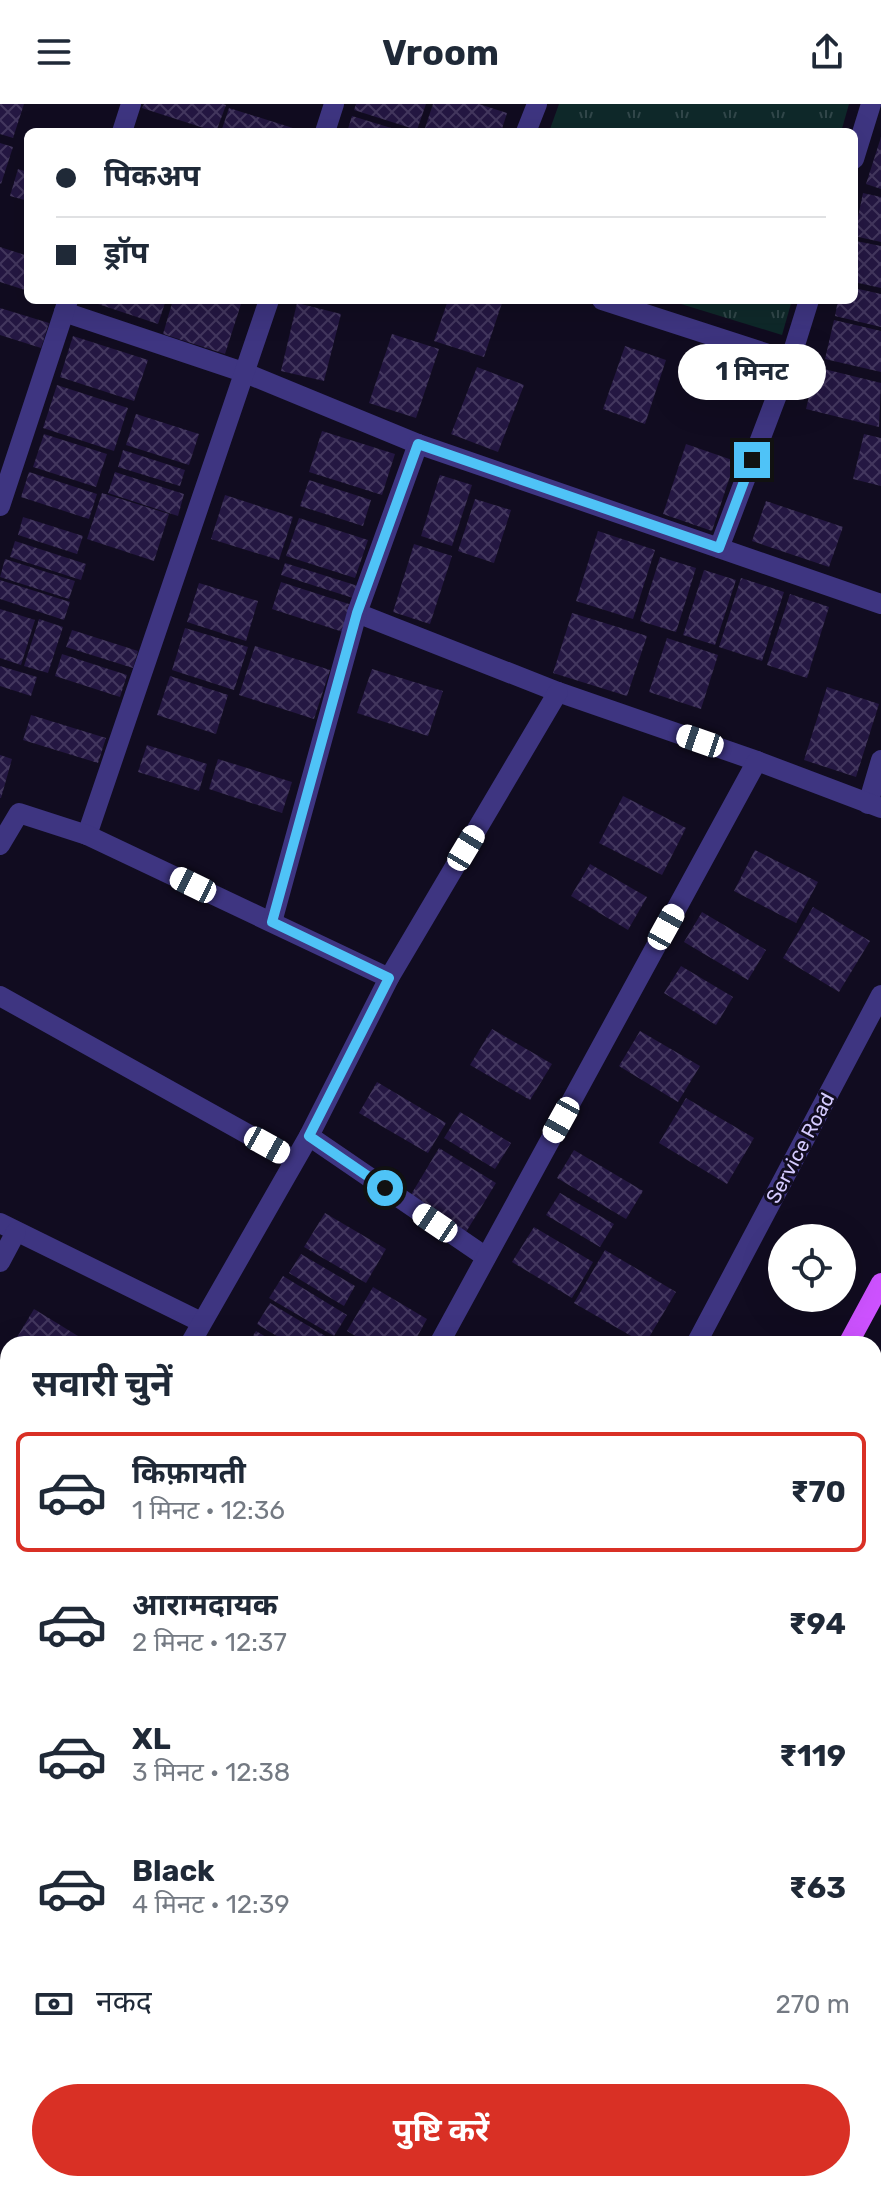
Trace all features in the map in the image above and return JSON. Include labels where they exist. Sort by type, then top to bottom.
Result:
[{"type":"main road","points":[[852,1336],[881,1283]]},
{"type":"street","points":[[123,128],[131,104]]},
{"type":"street","points":[[326,128],[334,104]]},
{"type":"street","points":[[528,128],[537,104]]},
{"type":"street","points":[[858,146],[871,104]]},
{"type":"street","points":[[87,835],[268,304]]},
{"type":"street","points":[[614,304],[790,361]]},
{"type":"street","points":[[719,548],[790,361],[808,304]]},
{"type":"street","points":[[0,506],[66,306],[243,372],[418,444],[881,604]]},
{"type":"street","points":[[272,922],[357,613],[418,444]]},
{"type":"street","points":[[357,613],[558,692],[757,761],[874,806],[881,760]]},
{"type":"street","points":[[194,1336],[309,1136],[389,978],[558,692]]},
{"type":"street","points":[[443,1336],[757,761]]},
{"type":"street","points":[[0,845],[19,813],[87,835],[389,978]]},
{"type":"street","name":"Service Road","points":[[700,1336],[881,995]]},
{"type":"street","points":[[0,996],[294,1160]]},
{"type":"street","points":[[309,1136],[486,1257]]},
{"type":"street","points":[[0,1262],[8,1228],[201,1322]]},
{"type":"green space","points":[[559,104],[849,104],[842,128],[550,128]]},
{"type":"green space","points":[[681,304],[791,304],[782,335]]},
{"type":"building","points":[[0,104],[24,104],[13,138],[0,134]]},
{"type":"building","points":[[144,104],[226,105],[217,128],[204,128],[142,108]]},
{"type":"building","points":[[356,104],[426,104],[418,128],[354,110]]},
{"type":"building","points":[[433,104],[479,104],[507,113],[502,128],[425,128]]},
{"type":"building","points":[[229,108],[293,128],[222,128]]},
{"type":"building","points":[[352,116],[391,128],[348,128]]},
{"type":"building","points":[[881,137],[881,189],[866,184]]},
{"type":"building","points":[[0,143],[13,147],[1,184],[0,183]]},
{"type":"building","points":[[18,169],[24,171],[24,200],[10,196]]},
{"type":"building","points":[[863,193],[881,197],[881,242],[858,237]]},
{"type":"building","points":[[858,241],[881,246],[881,288],[858,283]]},
{"type":"building","points":[[0,247],[24,255],[24,290],[0,282]]},
{"type":"building","points":[[858,289],[881,294],[881,327],[835,316],[837,304],[858,304]]},
{"type":"building","points":[[98,304],[165,304],[158,324]]},
{"type":"building","points":[[172,304],[241,304],[225,354],[163,334]]},
{"type":"building","points":[[297,304],[341,314],[324,381],[281,371]]},
{"type":"building","points":[[447,304],[502,304],[484,357],[434,341]]},
{"type":"building","points":[[0,308],[49,323],[41,348],[0,335]]},
{"type":"building","points":[[834,320],[881,331],[881,372],[825,359]]},
{"type":"building","points":[[392,334],[439,349],[416,418],[369,403]]},
{"type":"building","points":[[73,336],[148,360],[134,401],[60,377]]},
{"type":"building","points":[[625,346],[666,360],[645,424],[603,409]]},
{"type":"building","points":[[477,367],[524,385],[498,452],[451,434]]},
{"type":"building","points":[[816,367],[881,383],[879,427],[806,409]]},
{"type":"building","points":[[57,385],[128,408],[114,451],[43,428]]},
{"type":"building","points":[[136,414],[199,434],[189,465],[126,445]]},
{"type":"building","points":[[322,431],[395,454],[382,495],[309,472]]},
{"type":"building","points":[[44,434],[107,454],[96,487],[33,467]]},
{"type":"building","points":[[864,434],[881,438],[881,486],[853,479]]},
{"type":"building","points":[[686,444],[735,461],[712,531],[663,514]]},
{"type":"building","points":[[123,450],[185,470],[180,486],[118,467]]},
{"type":"building","points":[[29,472],[97,494],[89,519],[21,497]]},
{"type":"building","points":[[115,472],[184,494],[178,516],[108,493]]},
{"type":"building","points":[[440,475],[472,485],[452,546],[421,536]]},
{"type":"building","points":[[309,480],[371,500],[363,526],[300,506]]},
{"type":"building","points":[[102,493],[169,514],[154,561],[87,539]]},
{"type":"building","points":[[225,495],[293,517],[279,560],[211,539]]},
{"type":"building","points":[[475,499],[511,510],[494,563],[458,551]]},
{"type":"building","points":[[766,501],[843,527],[829,567],[752,541]]},
{"type":"building","points":[[23,517],[83,536],[77,554],[18,535]]},
{"type":"building","points":[[299,518],[368,540],[355,578],[286,556]]},
{"type":"building","points":[[598,531],[655,550],[633,619],[576,601]]},
{"type":"building","points":[[15,541],[86,564],[81,580],[10,557]]},
{"type":"building","points":[[414,544],[452,556],[430,624],[393,612]]},
{"type":"building","points":[[660,557],[696,568],[676,632],[640,621]]},
{"type":"building","points":[[5,559],[75,581],[69,599],[0,577]]},
{"type":"building","points":[[285,563],[358,586],[353,598],[281,575]]},
{"type":"building","points":[[704,570],[736,580],[715,645],[683,635]]},
{"type":"building","points":[[741,578],[784,592],[762,661],[719,647]]},
{"type":"building","points":[[0,580],[70,602],[64,620],[0,599]]},
{"type":"building","points":[[281,582],[352,605],[343,632],[272,609]]},
{"type":"building","points":[[199,583],[258,601],[246,641],[187,622]]},
{"type":"building","points":[[790,594],[829,607],[807,678],[767,665]]},
{"type":"building","points":[[0,609],[35,620],[21,665],[0,658]]},
{"type":"building","points":[[572,613],[647,636],[627,696],[553,673]]},
{"type":"building","points":[[39,619],[63,627],[48,673],[24,666]]},
{"type":"building","points":[[185,628],[248,647],[234,690],[172,670]]},
{"type":"building","points":[[72,630],[138,651],[133,668],[66,647]]},
{"type":"building","points":[[667,638],[718,655],[701,709],[649,692]]},
{"type":"building","points":[[255,646],[330,670],[314,719],[239,695]]},
{"type":"building","points":[[62,654],[127,675],[120,697],[55,676]]},
{"type":"building","points":[[0,666],[37,677],[31,696],[0,686]]},
{"type":"building","points":[[372,669],[443,691],[428,736],[357,713]]},
{"type":"building","points":[[170,676],[228,695],[216,734],[157,715]]},
{"type":"building","points":[[827,687],[879,704],[856,777],[804,760]]},
{"type":"building","points":[[31,715],[106,738],[98,763],[23,740]]},
{"type":"building","points":[[147,745],[207,764],[199,791],[138,772]]},
{"type":"building","points":[[0,755],[12,759],[1,798],[0,798]]},
{"type":"building","points":[[218,759],[292,782],[282,813],[209,789]]},
{"type":"building","points":[[623,796],[686,828],[662,875],[599,843]]},
{"type":"building","points":[[755,850],[818,882],[796,923],[734,891]]},
{"type":"building","points":[[590,864],[647,897],[628,930],[571,896]]},
{"type":"building","points":[[813,907],[870,941],[839,992],[783,958]]},
{"type":"building","points":[[702,912],[766,950],[748,980],[684,942]]},
{"type":"building","points":[[681,966],[733,997],[716,1025],[664,993]]},
{"type":"building","points":[[492,1029],[552,1064],[530,1100],[470,1065]]},
{"type":"building","points":[[640,1031],[700,1066],[678,1102],[619,1066]]},
{"type":"building","points":[[377,1082],[446,1123],[428,1153],[359,1113]]},
{"type":"building","points":[[686,1098],[754,1138],[727,1184],[659,1143]]},
{"type":"building","points":[[460,1112],[511,1143],[495,1169],[444,1138]]},
{"type":"building","points":[[439,1148],[496,1183],[466,1232],[409,1198]]},
{"type":"building","points":[[574,1150],[643,1191],[626,1219],[557,1178]]},
{"type":"building","points":[[560,1193],[614,1224],[600,1247],[546,1215]]},
{"type":"building","points":[[325,1213],[386,1249],[366,1283],[304,1247]]},
{"type":"building","points":[[534,1227],[593,1262],[572,1298],[512,1262]]},
{"type":"building","points":[[605,1250],[676,1292],[650,1336],[631,1336],[574,1303]]},
{"type":"building","points":[[301,1254],[355,1286],[344,1306],[289,1273]]},
{"type":"building","points":[[283,1276],[347,1315],[334,1336],[269,1298]]},
{"type":"building","points":[[373,1287],[427,1319],[417,1336],[355,1336],[347,1331]]},
{"type":"building","points":[[270,1303],[325,1336],[277,1336],[257,1324]]},
{"type":"building","points":[[34,1309],[78,1336],[18,1336]]},
{"type":"route","points":[[385,1188],[309,1136],[389,978],[272,922],[357,613],[418,444],[719,548],[752,460]]}]
